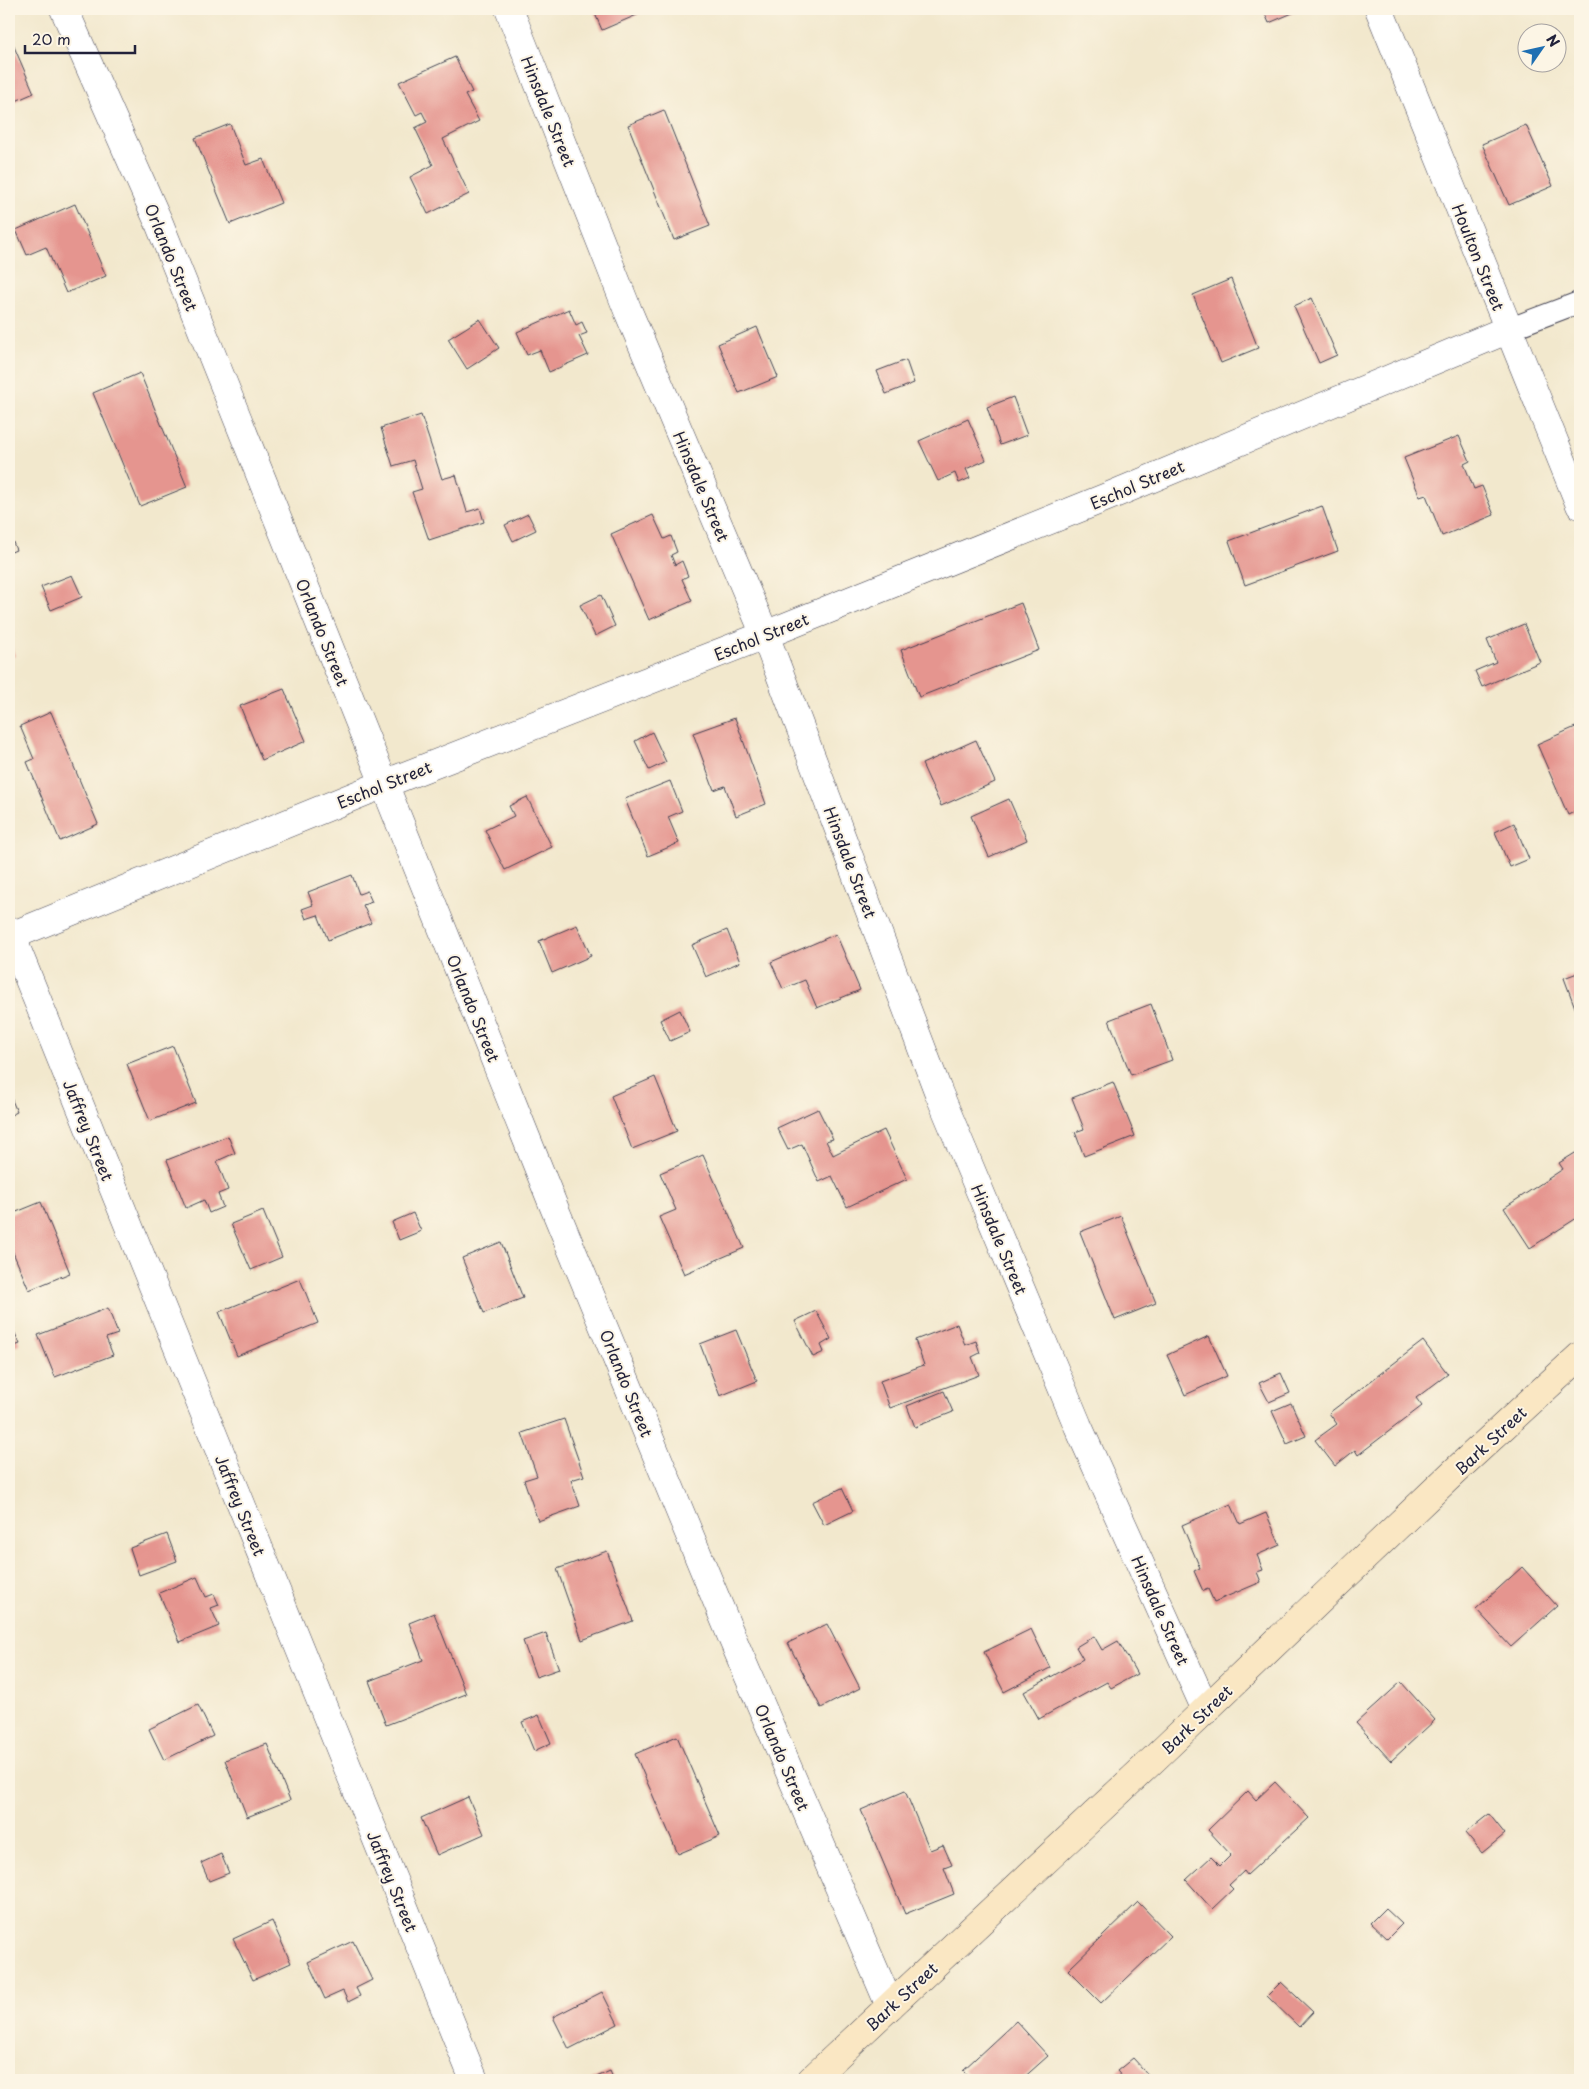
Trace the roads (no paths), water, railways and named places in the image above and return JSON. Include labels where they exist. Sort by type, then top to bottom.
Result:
[{"type":"main road","name":"Bark Street","points":[[811,2080],[1206,1710],[1454,1472],[1580,1356]]},
{"type":"street","name":"Orlando Street","points":[[64,9],[159,223],[554,1207],[729,1631],[890,2006]]},
{"type":"street","name":"Hinsdale Street","points":[[509,9],[628,311],[764,635],[938,1091],[1078,1426],[1206,1710]]},
{"type":"street","name":"Houlton Street","points":[[1378,9],[1580,505]]},
{"type":"street","name":"Eschol Street","points":[[10,933],[764,635],[1107,497],[1509,329]]},
{"type":"street","name":"Jaffrey Street","points":[[10,933],[474,2080]]},
{"type":"lane","points":[[1509,329],[1580,302]]}]
